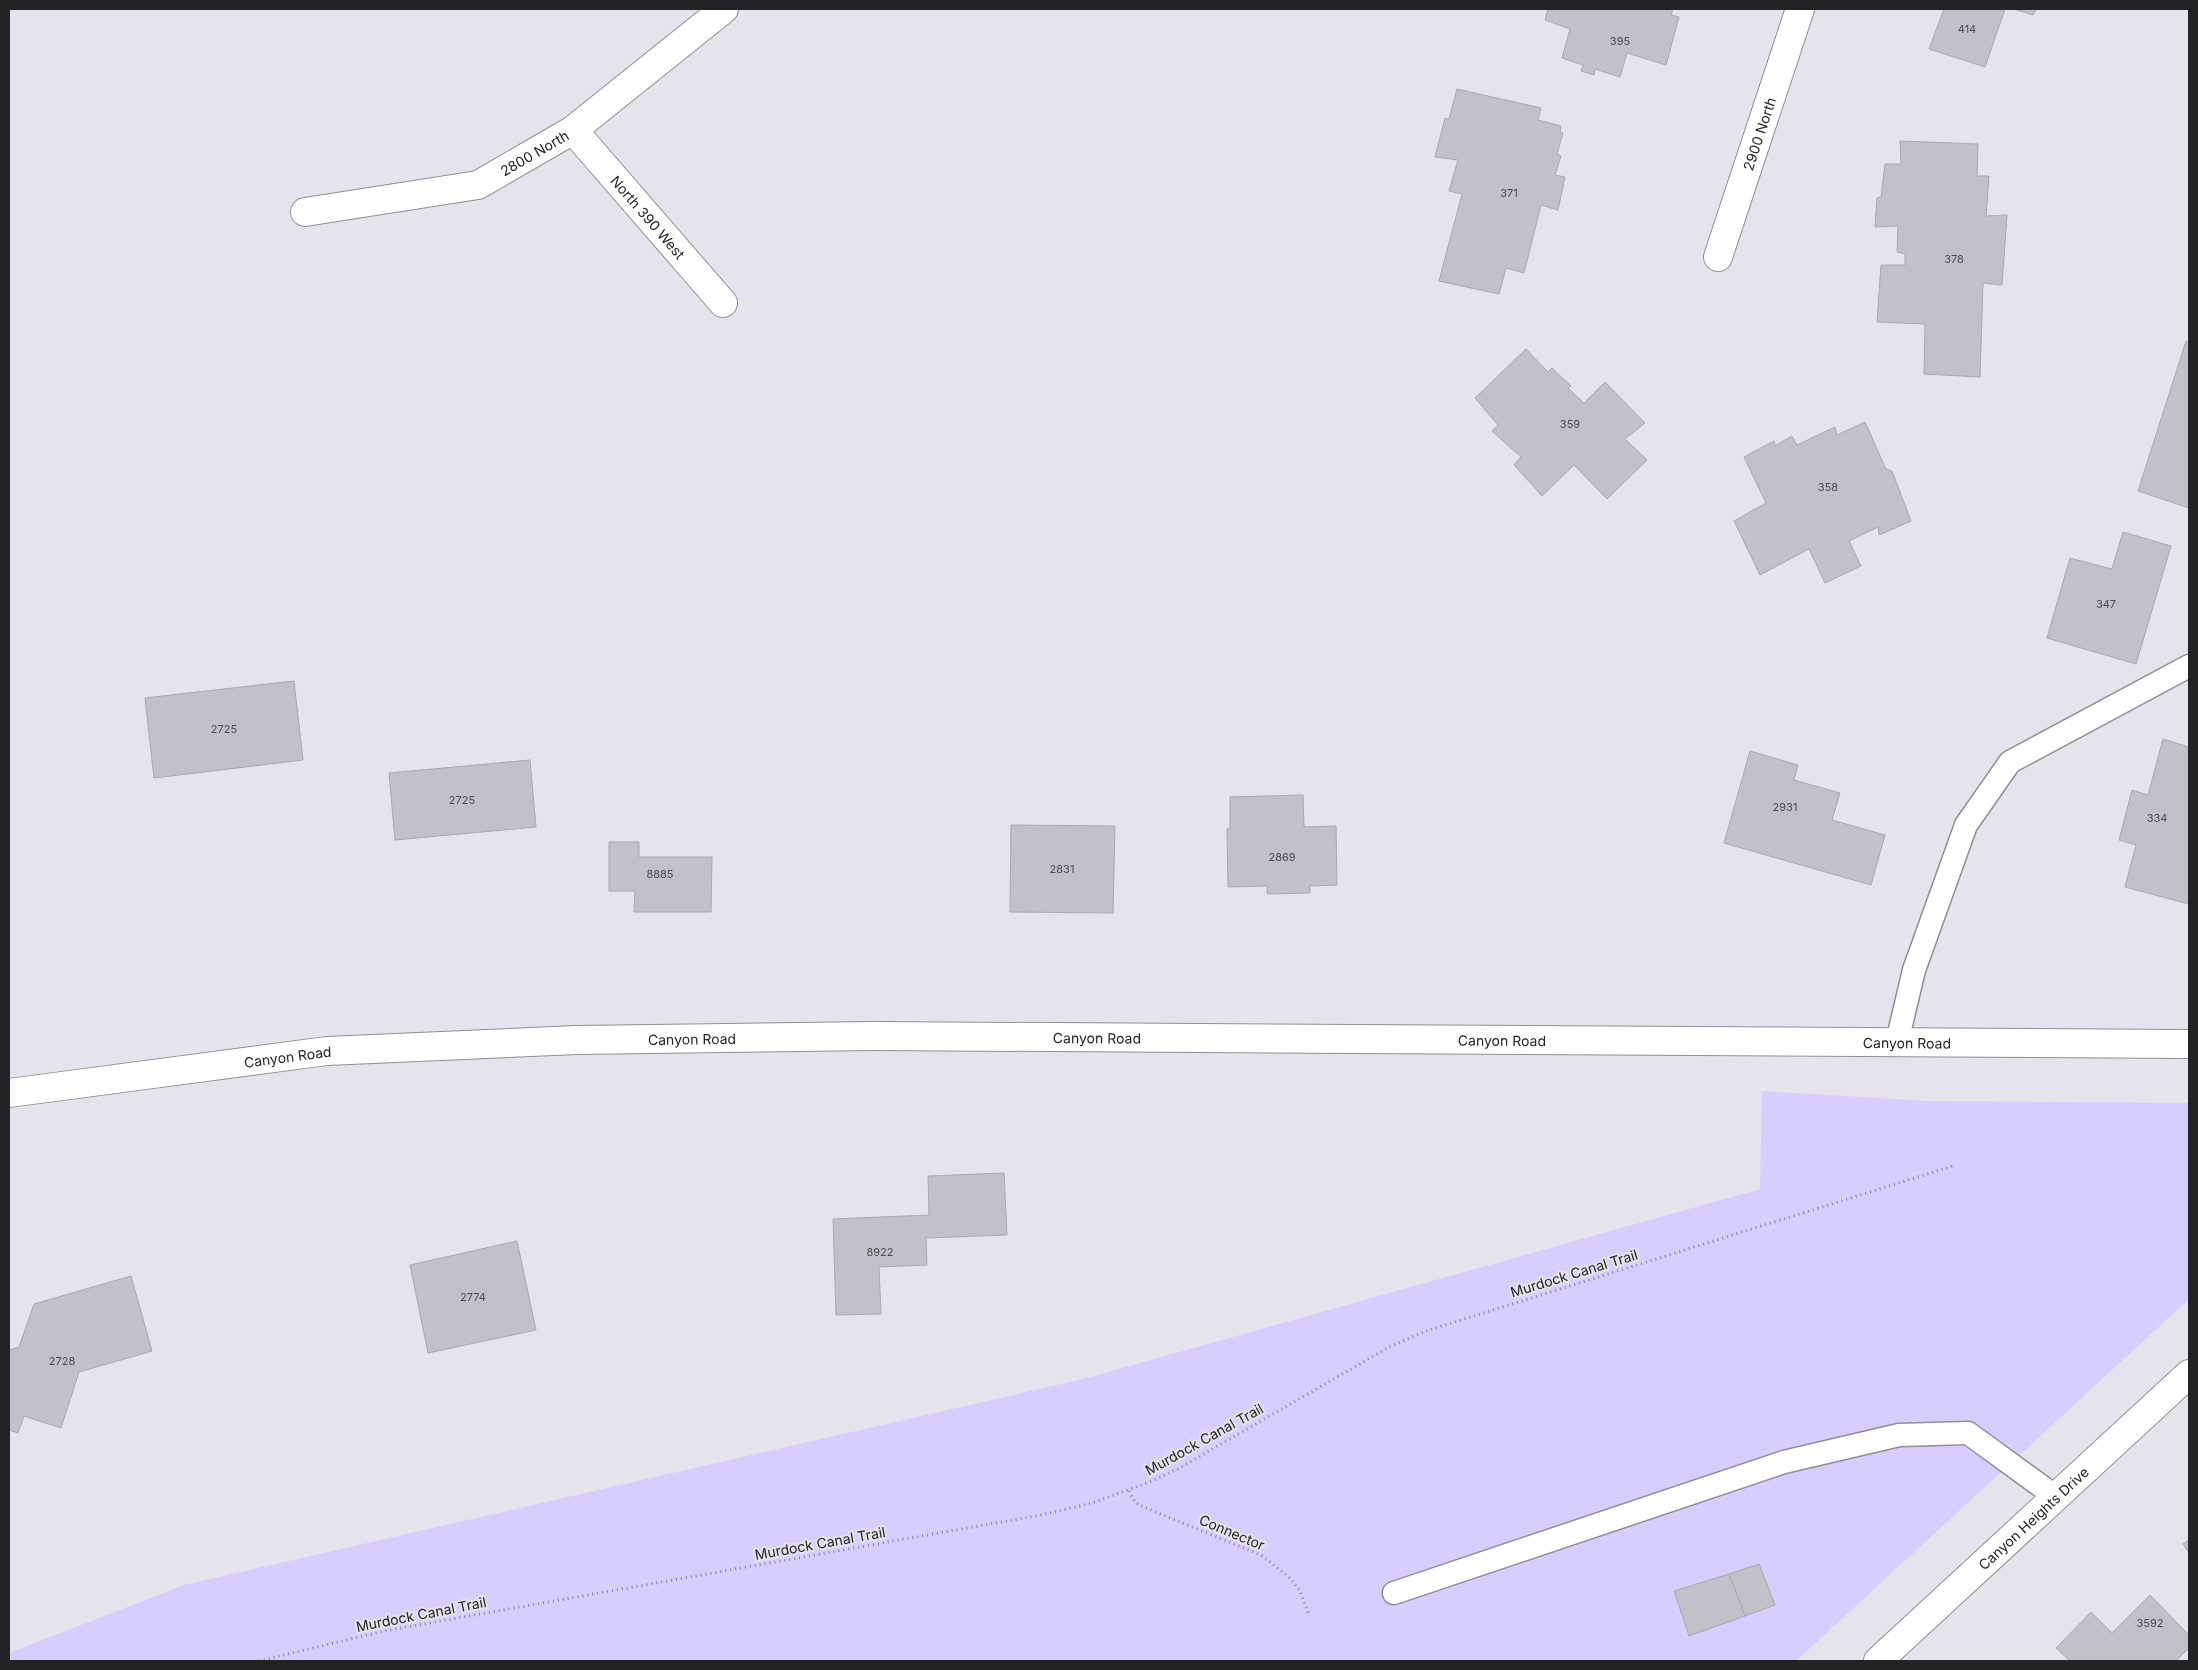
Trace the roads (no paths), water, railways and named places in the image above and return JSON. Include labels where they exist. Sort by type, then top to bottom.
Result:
[{"type":"main road","name":"2800 North","points":[[305,212],[478,185],[573,130],[724,9]]},
{"type":"main road","name":"2900 North","points":[[1718,257],[1800,9]]},
{"type":"main road","name":"North 390 West","points":[[573,130],[724,303]]},
{"type":"main road","name":"Canyon Road","points":[[9,1093],[327,1051],[577,1040],[873,1036],[2189,1044]]},
{"type":"main road","name":"Canyon Heights Drive","points":[[1878,1661],[2189,1374]]},
{"type":"lane","points":[[1896,1042],[1914,970],[1966,825],[2010,762],[2189,666]]},
{"type":"lane","points":[[1394,1593],[1784,1462],[1899,1435],[1968,1433],[2056,1497]]}]
